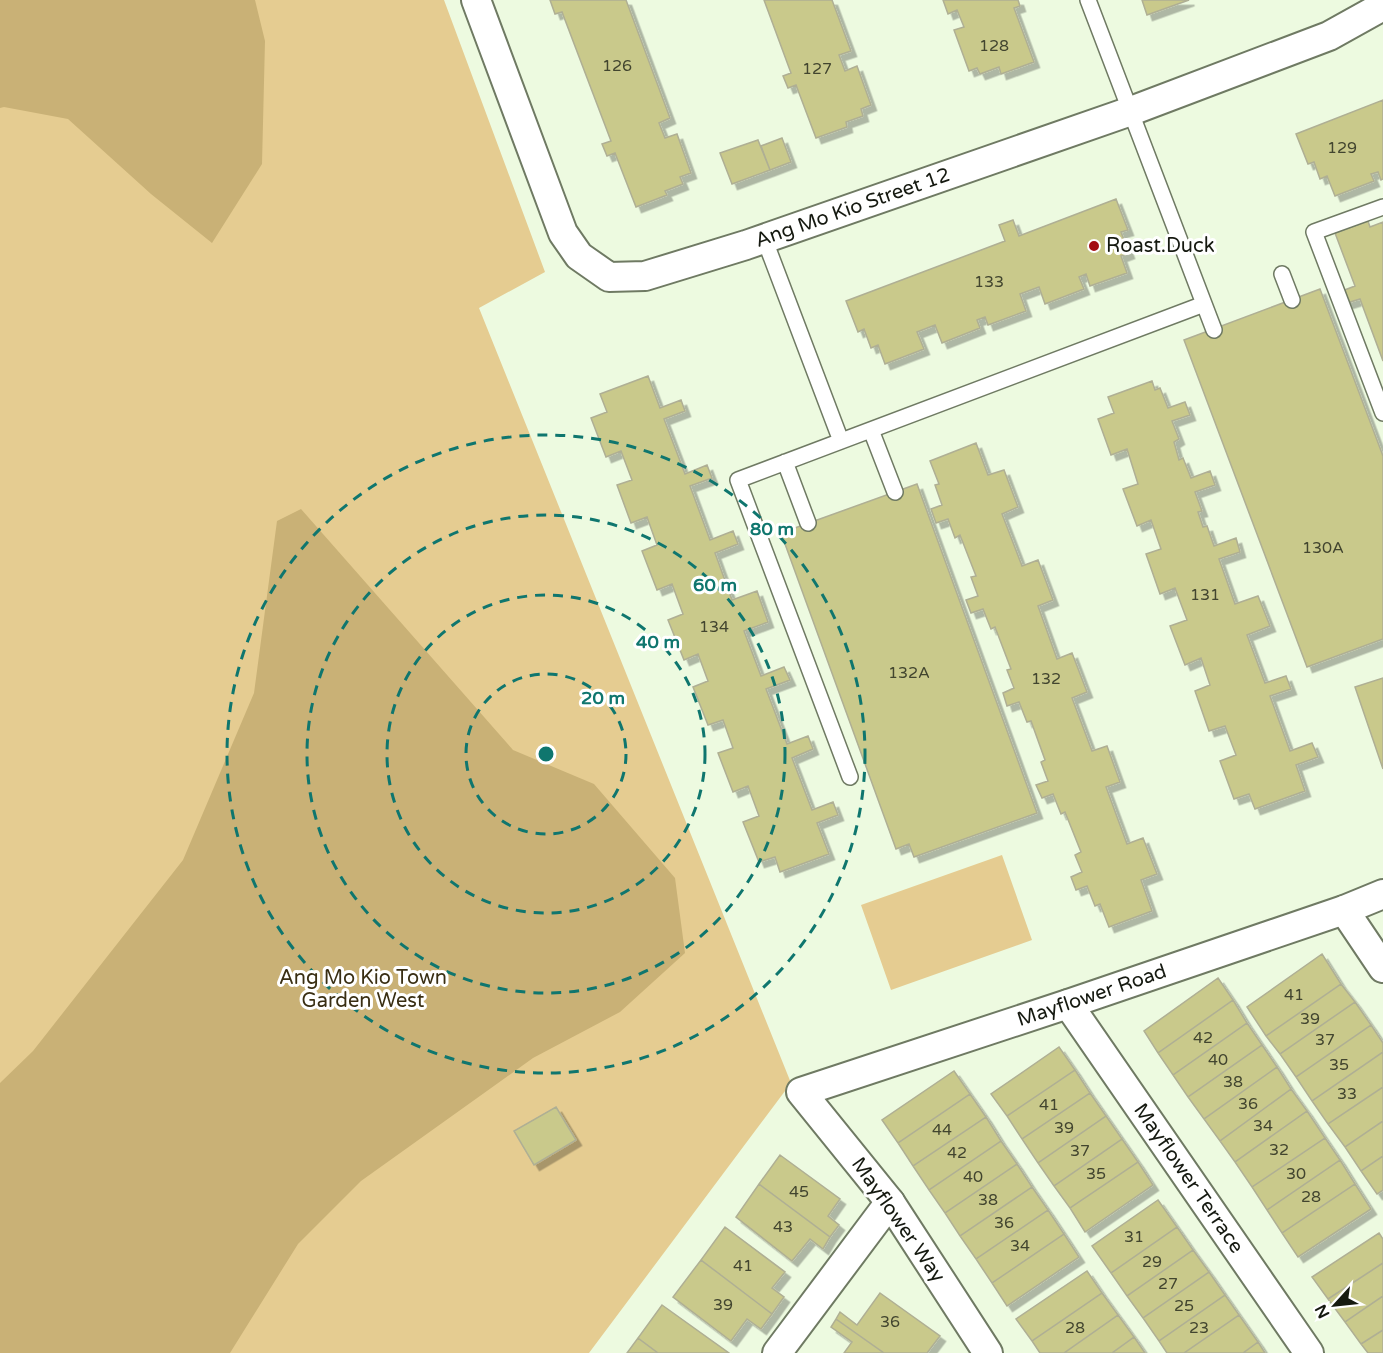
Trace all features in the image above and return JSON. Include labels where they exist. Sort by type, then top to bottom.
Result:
[{"type":"street","name":"Ang Mo Kio Street 12","points":[[476,0],[563,233],[579,256],[609,277],[645,276],[746,245],[1131,111],[1329,36],[1383,6]]},
{"type":"street","name":"Mayflower Road","points":[[801,1092],[1068,1004],[1344,910],[1383,894]]},
{"type":"street","points":[[1344,910],[1383,968]]},
{"type":"street","name":"Mayflower Terrace","points":[[1068,1004],[1309,1353]]},
{"type":"street","name":"Mayflower Way","points":[[801,1092],[890,1202],[988,1353]]},
{"type":"street","points":[[777,1353],[890,1202]]},
{"type":"lane","points":[[1088,0],[1214,330]]},
{"type":"lane","points":[[1383,207],[1314,232],[1383,413]]},
{"type":"lane","points":[[764,238],[841,441]]},
{"type":"lane","points":[[1282,274],[1292,300]]},
{"type":"lane","points":[[850,777],[738,480],[1204,304]]},
{"type":"lane","points":[[871,430],[895,492]]},
{"type":"lane","points":[[785,462],[808,523]]},
{"type":"green space","name":"Ang Mo Kio Town Garden West","points":[[0,0],[444,0],[545,272],[479,308],[791,1083],[589,1353],[0,1353]]},
{"type":"green space","points":[[0,0],[255,0],[265,41],[262,164],[212,243],[151,194],[68,119],[0,108]]},
{"type":"green space","points":[[301,509],[513,750],[594,784],[675,878],[685,953],[620,1012],[533,1058],[361,1181],[298,1244],[230,1353],[0,1353],[0,1083],[33,1051],[183,860],[254,693],[277,521]]},
{"type":"green space","points":[[1002,855],[1032,940],[891,990],[861,905]]},
{"type":"building","points":[[550,0],[626,0],[670,118],[659,123],[665,138],[677,134],[691,173],[680,177],[683,184],[665,191],[667,195],[636,207],[615,153],[607,156],[602,144],[611,141],[562,12],[555,14]]},
{"type":"building","points":[[764,0],[832,0],[851,51],[839,55],[845,71],[857,66],[871,105],[861,109],[863,116],[846,122],[847,127],[816,138],[796,85],[788,88],[783,76],[791,73]]},
{"type":"building","points":[[943,0],[1018,0],[1020,6],[1014,8],[1034,62],[1001,74],[999,67],[980,74],[977,68],[969,71],[954,30],[964,27],[957,10],[948,14]]},
{"type":"building","points":[[1142,0],[1189,0],[1147,15]]},
{"type":"building","points":[[1383,100],[1383,179],[1381,180],[1378,172],[1371,174],[1374,181],[1335,196],[1327,176],[1320,179],[1314,162],[1308,164],[1296,134]]},
{"type":"building","points":[[782,138],[791,162],[770,170],[761,146]]},
{"type":"building","points":[[758,140],[770,170],[732,184],[720,153]]},
{"type":"building","points":[[1116,199],[1128,230],[1121,232],[1129,253],[1121,256],[1127,273],[1090,286],[1086,274],[1079,277],[1084,289],[1045,304],[1039,287],[1020,294],[1026,311],[988,325],[985,317],[977,320],[980,328],[942,343],[935,325],[917,332],[924,349],[885,364],[878,345],[871,348],[864,329],[858,332],[846,301],[1005,241],[999,225],[1013,220],[1019,236]]},
{"type":"building","points":[[1368,221],[1370,227],[1383,222],[1383,361],[1360,299],[1347,303],[1342,291],[1355,286],[1335,233]]},
{"type":"building","points":[[1320,289],[1383,456],[1383,639],[1307,667],[1184,340]]},
{"type":"building","points":[[648,376],[660,408],[681,400],[685,411],[664,419],[685,474],[707,465],[712,478],[690,486],[710,540],[733,531],[738,544],[715,553],[732,600],[757,591],[768,622],[744,631],[761,676],[784,667],[790,680],[766,689],[787,744],[808,736],[813,749],[792,758],[812,810],[833,802],[838,815],[817,823],[829,854],[780,872],[775,857],[759,862],[743,822],[759,816],[748,786],[733,792],[718,753],[733,748],[723,720],[708,725],[693,687],[708,681],[698,654],[684,660],[668,620],[683,614],[672,584],[657,590],[642,551],[657,545],[647,517],[631,523],[617,485],[632,480],[621,451],[606,457],[591,418],[607,412],[600,394]]},
{"type":"building","points":[[1152,381],[1155,390],[1160,388],[1168,408],[1185,402],[1190,415],[1172,421],[1179,439],[1174,442],[1179,460],[1183,458],[1191,478],[1210,471],[1215,485],[1195,492],[1202,511],[1198,512],[1203,527],[1207,526],[1214,546],[1236,538],[1240,552],[1219,559],[1235,604],[1258,596],[1270,626],[1247,635],[1265,683],[1286,676],[1291,689],[1270,696],[1290,751],[1312,743],[1318,757],[1296,765],[1305,791],[1255,809],[1249,794],[1234,799],[1220,761],[1236,755],[1225,726],[1209,731],[1195,691],[1210,685],[1201,658],[1185,665],[1170,626],[1187,620],[1175,588],[1160,594],[1146,554],[1161,549],[1151,520],[1137,526],[1123,489],[1138,484],[1127,449],[1111,455],[1098,419],[1114,413],[1108,397]]},
{"type":"building","points":[[976,443],[988,475],[1004,470],[1018,507],[1002,514],[1022,566],[1038,560],[1053,600],[1038,606],[1057,659],[1072,653],[1087,692],[1072,698],[1092,751],[1107,746],[1120,782],[1106,787],[1127,844],[1143,838],[1157,874],[1141,880],[1152,911],[1109,927],[1100,904],[1095,906],[1087,886],[1076,890],[1071,877],[1082,872],[1075,855],[1081,852],[1065,812],[1061,814],[1053,794],[1042,798],[1036,785],[1048,781],[1041,762],[1045,760],[1031,721],[1027,722],[1019,702],[1007,706],[1003,693],[1014,688],[1007,670],[1011,669],[995,627],[991,629],[983,609],[971,613],[966,600],[978,596],[971,577],[976,576],[960,535],[955,538],[948,519],[936,523],[931,509],[942,505],[935,485],[939,484],[930,461]]},
{"type":"building","points":[[917,484],[1037,813],[914,857],[909,844],[896,849],[781,533]]},
{"type":"building","points":[[1383,678],[1383,769],[1355,687]]},
{"type":"building","points":[[1322,954],[1341,984],[1266,1036],[1247,1007]]},
{"type":"building","points":[[1218,978],[1233,1000],[1158,1053],[1144,1031]]},
{"type":"building","points":[[1341,984],[1355,1002],[1280,1054],[1266,1036]]},
{"type":"building","points":[[1233,1000],[1247,1023],[1173,1075],[1158,1053]]},
{"type":"building","points":[[1355,1002],[1371,1025],[1296,1077],[1280,1054]]},
{"type":"building","points":[[1247,1023],[1262,1045],[1188,1097],[1173,1075]]},
{"type":"building","points":[[1371,1025],[1383,1043],[1383,1052],[1312,1101],[1296,1077]]},
{"type":"building","points":[[1262,1045],[1277,1067],[1204,1119],[1188,1097]]},
{"type":"building","points":[[1059,1047],[1075,1070],[1007,1116],[991,1094]]},
{"type":"building","points":[[1383,1052],[1383,1087],[1328,1124],[1312,1101]]},
{"type":"building","points":[[1277,1067],[1291,1089],[1220,1141],[1204,1119]]},
{"type":"building","points":[[1075,1070],[1090,1093],[1022,1139],[1007,1116]]},
{"type":"building","points":[[954,1071],[970,1094],[898,1143],[882,1120]]},
{"type":"building","points":[[1383,1087],[1383,1121],[1345,1147],[1328,1124]]},
{"type":"building","points":[[1291,1089],[1307,1111],[1235,1162],[1220,1141]]},
{"type":"building","points":[[1090,1093],[1106,1116],[1038,1163],[1022,1139]]},
{"type":"building","points":[[970,1094],[986,1117],[913,1166],[898,1143]]},
{"type":"building","points":[[556,1107],[576,1140],[534,1165],[514,1131]]},
{"type":"building","points":[[1307,1111],[1325,1138],[1252,1187],[1235,1162]]},
{"type":"building","points":[[1106,1116],[1122,1139],[1054,1186],[1038,1163]]},
{"type":"building","points":[[986,1117],[1001,1141],[929,1190],[913,1166]]},
{"type":"building","points":[[1383,1121],[1383,1156],[1361,1171],[1345,1147]]},
{"type":"building","points":[[1325,1138],[1340,1160],[1267,1210],[1252,1187]]},
{"type":"building","points":[[1122,1139],[1138,1162],[1070,1208],[1054,1186]]},
{"type":"building","points":[[1001,1141],[1017,1164],[945,1213],[929,1190]]},
{"type":"building","points":[[780,1155],[840,1199],[828,1216],[839,1225],[830,1237],[759,1184]]},
{"type":"building","points":[[1383,1156],[1383,1190],[1377,1194],[1361,1171]]},
{"type":"building","points":[[1340,1160],[1355,1184],[1282,1233],[1267,1210]]},
{"type":"building","points":[[1138,1162],[1153,1185],[1085,1232],[1070,1208]]},
{"type":"building","points":[[1017,1164],[1032,1187],[960,1236],[945,1213]]},
{"type":"building","points":[[759,1184],[830,1237],[823,1249],[810,1239],[792,1261],[736,1217]]},
{"type":"building","points":[[1355,1184],[1371,1209],[1298,1257],[1282,1233]]},
{"type":"building","points":[[1032,1187],[1048,1210],[976,1259],[960,1236]]},
{"type":"building","points":[[1158,1200],[1177,1227],[1111,1273],[1092,1246]]},
{"type":"building","points":[[1048,1210],[1064,1234],[992,1283],[976,1259]]},
{"type":"building","points":[[725,1227],[785,1272],[772,1288],[784,1297],[772,1314],[701,1260]]},
{"type":"building","points":[[1177,1227],[1193,1250],[1127,1296],[1111,1273]]},
{"type":"building","points":[[1379,1233],[1383,1239],[1383,1263],[1328,1299],[1312,1277]]},
{"type":"building","points":[[1064,1234],[1079,1257],[1007,1306],[992,1283]]},
{"type":"building","points":[[1193,1250],[1209,1272],[1143,1318],[1127,1296]]},
{"type":"building","points":[[701,1260],[772,1314],[761,1329],[747,1319],[731,1341],[673,1297]]},
{"type":"building","points":[[1383,1263],[1383,1296],[1345,1322],[1328,1299]]},
{"type":"building","points":[[1087,1271],[1102,1293],[1032,1341],[1016,1319]]},
{"type":"building","points":[[1209,1272],[1225,1295],[1159,1341],[1143,1318]]},
{"type":"building","points":[[880,1293],[940,1336],[927,1353],[884,1353],[836,1319],[840,1312],[857,1325]]},
{"type":"building","points":[[1102,1293],[1118,1315],[1064,1353],[1040,1353],[1032,1341]]},
{"type":"building","points":[[1225,1295],[1239,1315],[1184,1353],[1167,1353],[1159,1341]]},
{"type":"building","points":[[1383,1296],[1383,1330],[1361,1344],[1345,1322]]},
{"type":"building","points":[[662,1305],[729,1353],[658,1353],[638,1338]]},
{"type":"building","points":[[1118,1315],[1134,1337],[1112,1353],[1064,1353]]},
{"type":"building","points":[[1239,1315],[1258,1342],[1243,1353],[1184,1353]]},
{"type":"building","points":[[836,1319],[884,1353],[844,1353],[852,1342],[831,1327]]},
{"type":"building","points":[[1383,1330],[1383,1353],[1368,1353],[1361,1344]]},
{"type":"building","points":[[1134,1337],[1145,1353],[1112,1353]]},
{"type":"building","points":[[638,1338],[658,1353],[627,1353]]},
{"type":"building","points":[[1258,1342],[1265,1353],[1243,1353]]},
{"type":"place","name":"Roast.Duck","points":[[1094,246]]}]
